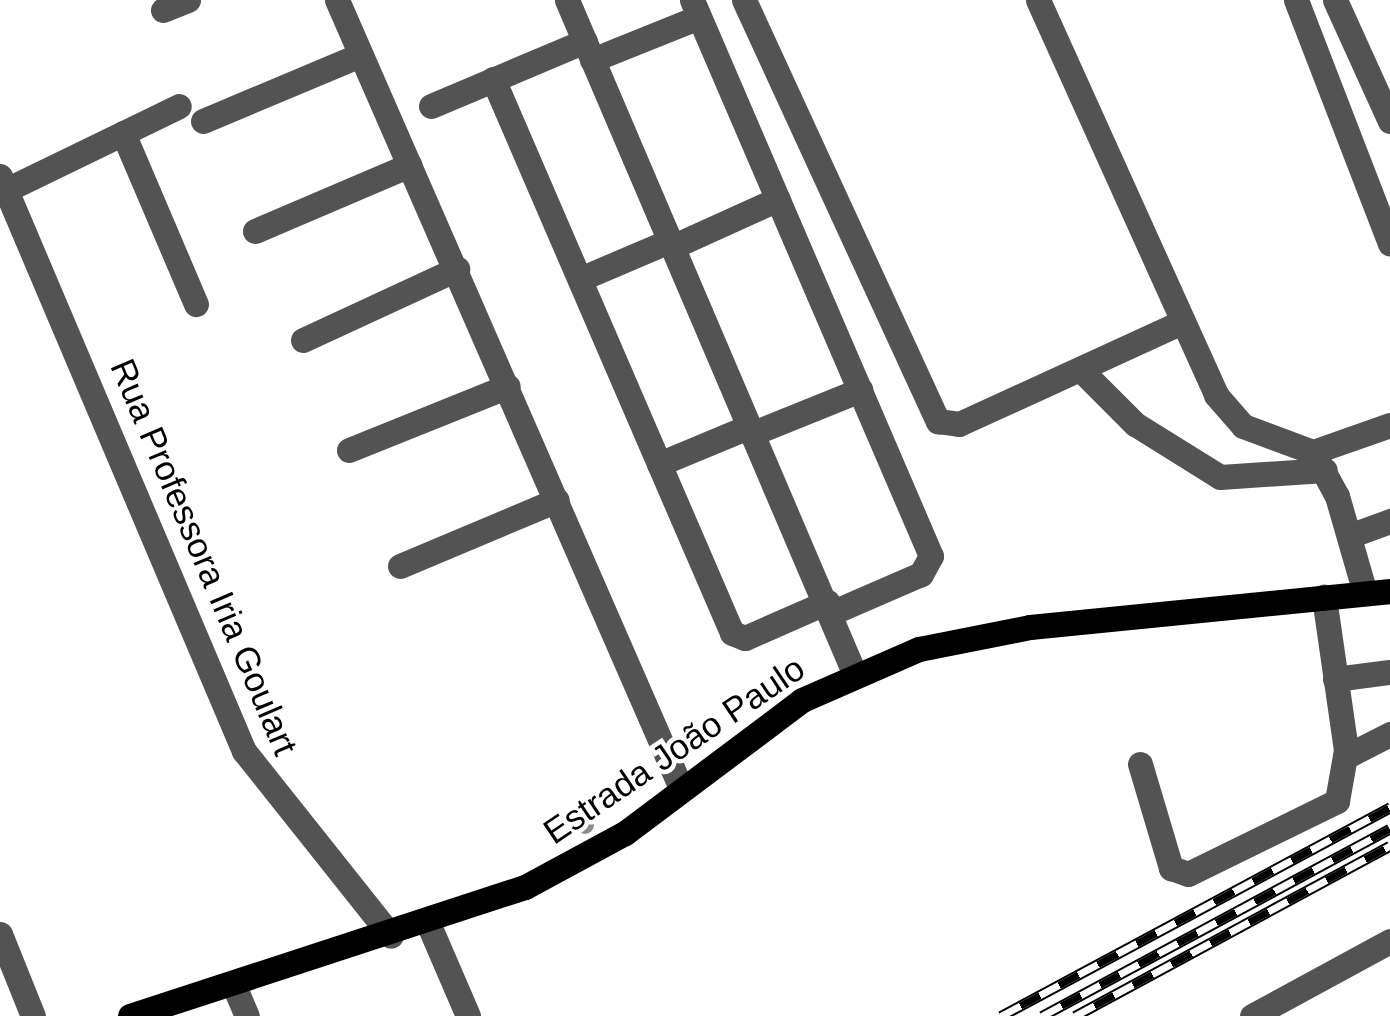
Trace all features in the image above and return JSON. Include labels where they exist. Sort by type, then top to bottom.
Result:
[{"type":"main road","name":"Estrada João Paulo","points":[[130,1016],[235,988],[392,936],[579,860],[802,700],[855,675],[976,634],[1377,592]]},
{"type":"street","points":[[163,10],[188,0]]},
{"type":"street","points":[[337,0],[681,788]]},
{"type":"street","points":[[567,0],[855,675]]},
{"type":"street","points":[[744,0],[938,421],[959,424],[1083,372],[1180,322]]},
{"type":"street","points":[[1038,0],[1180,322],[1243,426],[1319,461],[1377,592]]},
{"type":"street","points":[[1296,0],[1390,243]]},
{"type":"street","points":[[1335,0],[1390,121]]},
{"type":"street","points":[[431,106],[493,79],[588,50],[696,8],[932,556],[921,574],[744,638],[732,633],[493,79]]},
{"type":"street","points":[[203,121],[360,55]]},
{"type":"street","points":[[3,183],[179,106]]},
{"type":"street","points":[[124,133],[196,304]]},
{"type":"street","points":[[256,230],[410,165]]},
{"type":"street","name":"Rua Professora Iria Goulart","points":[[3,183],[244,751],[392,936]]},
{"type":"street","points":[[580,279],[778,199]]},
{"type":"street","points":[[304,340],[456,269]]},
{"type":"street","points":[[1083,372],[1135,424],[1220,477],[1319,461],[1390,424]]},
{"type":"street","points":[[349,450],[508,386]]},
{"type":"street","points":[[660,464],[860,390]]},
{"type":"street","points":[[400,566],[557,500]]},
{"type":"street","points":[[1349,536],[1389,514]]},
{"type":"street","points":[[1140,764],[1171,868],[1188,874],[1336,800],[1345,758],[1324,597]]},
{"type":"street","points":[[1334,680],[1388,680]]},
{"type":"street","points":[[1345,758],[1390,734]]},
{"type":"street","points":[[428,923],[468,1016]]},
{"type":"street","points":[[0,934],[32,1016]]},
{"type":"street","points":[[1252,1016],[1390,940]]},
{"type":"street","points":[[235,988],[247,1016]]},
{"type":"railway","points":[[1001,1016],[1390,807]]},
{"type":"railway","points":[[1042,1016],[1390,829]]},
{"type":"railway","points":[[1075,1016],[1390,846]]}]
